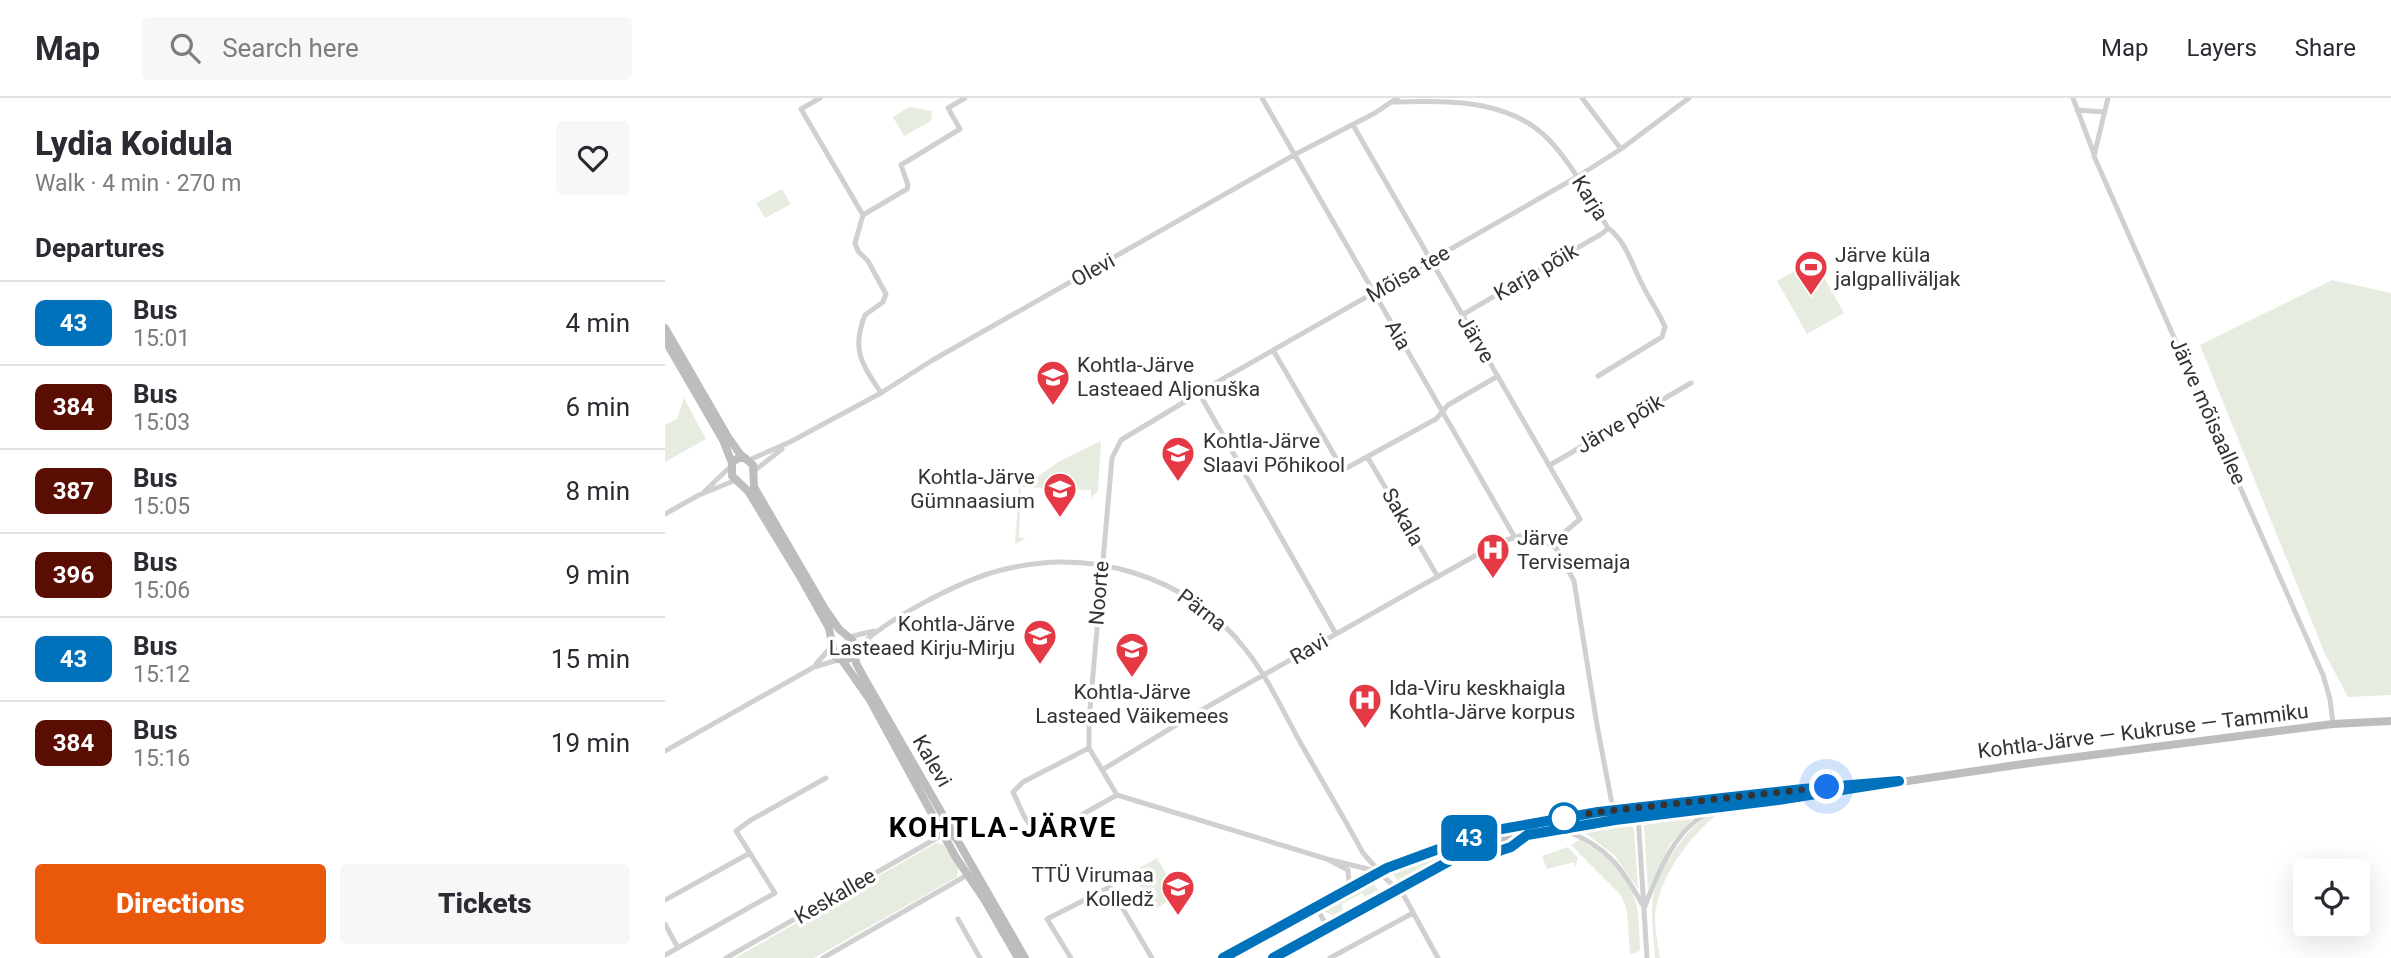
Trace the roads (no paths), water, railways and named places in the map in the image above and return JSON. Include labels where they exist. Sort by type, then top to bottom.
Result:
[{"type":"main road","name":"Kalevi","points":[[665,328],[728,437],[753,465],[754,487],[825,609],[853,641],[863,676],[960,845],[971,873],[1018,958]]},
{"type":"main road","name":"Kalevi","points":[[665,340],[723,440],[731,473],[757,503],[829,628],[834,655],[841,660],[870,701],[944,834],[1025,958]]},
{"type":"main road","points":[[731,465],[738,458],[747,459]]},
{"type":"main road","points":[[738,481],[748,480],[753,473]]},
{"type":"main road","points":[[832,645],[839,638],[848,637]]},
{"type":"main road","points":[[841,660],[850,659],[855,651]]},
{"type":"main road","name":"Kohtla-Järve — Kukruse — Tammiku","points":[[1638,813],[1653,816],[2333,724],[2391,721]]},
{"type":"main road","name":"Kohtla-Järve — Kukruse — Tammiku","points":[[1638,813],[1666,804],[1899,781]]},
{"type":"main road","points":[[1223,958],[1379,872],[1485,832],[1613,810],[1638,813]]},
{"type":"main road","points":[[1273,958],[1400,892],[1453,859],[1489,844],[1615,820],[1638,813]]},
{"type":"street","points":[[820,98],[801,110],[863,215]]},
{"type":"street","points":[[881,393],[859,357],[865,315],[886,298],[885,291],[855,243],[863,215],[907,189],[901,165],[960,129],[948,108],[965,98]]},
{"type":"street","name":"Aia","points":[[1262,98],[1517,536]]},
{"type":"street","points":[[1582,98],[1621,149]]},
{"type":"street","name":"Mõisa tee","points":[[1121,440],[1577,177],[1621,149],[1689,98]]},
{"type":"street","name":"Järve mõisaallee","points":[[2073,98],[2094,156],[2312,650],[2330,699],[2333,724]]},
{"type":"street","points":[[2094,156],[2108,98]]},
{"type":"street","name":"Olevi","points":[[747,459],[790,442],[881,393],[931,361],[1395,100]]},
{"type":"street","name":"Karja","points":[[1395,100],[1452,101],[1488,106],[1511,113],[1549,139],[1577,177],[1634,264],[1642,285],[1661,317],[1665,332],[1653,344],[1598,376]]},
{"type":"street","points":[[2077,110],[2105,113]]},
{"type":"street","name":"Järve","points":[[1353,125],[1580,519],[1551,544]]},
{"type":"street","name":"Karja põik","points":[[1462,315],[1608,228]]},
{"type":"street","points":[[1273,350],[1343,470],[1436,419],[1454,401],[1499,376]]},
{"type":"street","name":"Järve põik","points":[[1550,465],[1691,383]]},
{"type":"street","points":[[1199,393],[1336,634]]},
{"type":"street","name":"Noorte","points":[[1089,748],[1089,720],[1112,458],[1121,440]]},
{"type":"street","name":"Olevi","points":[[753,473],[790,442]]},
{"type":"street","name":"Sakala","points":[[1368,458],[1438,577]]},
{"type":"street","points":[[699,495],[731,465]]},
{"type":"street","points":[[665,514],[699,495],[738,481]]},
{"type":"street","points":[[1517,536],[1535,538],[1551,544],[1566,564],[1576,587],[1615,820]]},
{"type":"street","name":"Ravi","points":[[1102,770],[1336,634],[1517,536]]},
{"type":"street","name":"Pärna","points":[[848,637],[877,630],[978,576],[1011,567],[1049,562],[1102,564],[1136,573],[1174,588],[1230,632],[1263,676],[1363,853],[1400,892]]},
{"type":"street","name":"Pärna","points":[[855,651],[877,630]]},
{"type":"street","points":[[814,667],[832,645]]},
{"type":"street","points":[[665,751],[814,667],[841,660]]},
{"type":"street","points":[[1117,795],[1051,832],[1034,831],[1013,792],[1023,782],[1089,748],[1117,795],[1327,859],[1379,872]]},
{"type":"street","points":[[665,955],[775,893],[736,831],[826,778]]},
{"type":"street","points":[[1644,908],[1664,863],[1686,830],[1702,816],[1723,807]]},
{"type":"street","points":[[1638,813],[1647,958]]},
{"type":"street","points":[[1563,830],[1590,841],[1614,860],[1644,908]]},
{"type":"street","points":[[944,834],[953,837],[960,845]]},
{"type":"street","name":"Keskallee","points":[[726,958],[944,834]]},
{"type":"street","points":[[665,900],[750,853]]},
{"type":"street","points":[[1327,859],[1349,873],[1348,886],[1336,896]]},
{"type":"street","points":[[823,958],[971,873]]},
{"type":"street","points":[[1072,958],[1047,919],[1110,887],[1152,958]]},
{"type":"street","points":[[1400,892],[1438,958]]},
{"type":"street","points":[[1319,905],[1324,921],[1333,925]]},
{"type":"street","points":[[1330,958],[1413,913]]},
{"type":"street","points":[[958,919],[980,958]]},
{"type":"street","points":[[665,925],[678,948]]},
{"type":"place","name":"Järve küla jalgpalliväljak","points":[[1811,297]]},
{"type":"place","name":"Kohtla-Järve Lasteaed Aljonuška","points":[[1053,407]]},
{"type":"place","name":"Kohtla-Järve Slaavi Põhikool","points":[[1178,483]]},
{"type":"place","name":"Kohtla-Järve Gümnaasium","points":[[1060,519]]},
{"type":"place","name":"Järve Tervisemaja","points":[[1493,580]]},
{"type":"place","name":"Kohtla-Järve Lasteaed Kirju-Mirju","points":[[1040,666]]},
{"type":"place","name":"Kohtla-Järve Lasteaed Väikemees","points":[[1132,679]]},
{"type":"place","name":"Ida-Viru keskhaigla Kohtla-Järve korpus","points":[[1365,730]]},
{"type":"place","name":"TTÜ Virumaa Kolledž","points":[[1178,917]]},
{"type":"district","name":"KOHTLA-JÄRVE","points":[[1003,827]]}]
